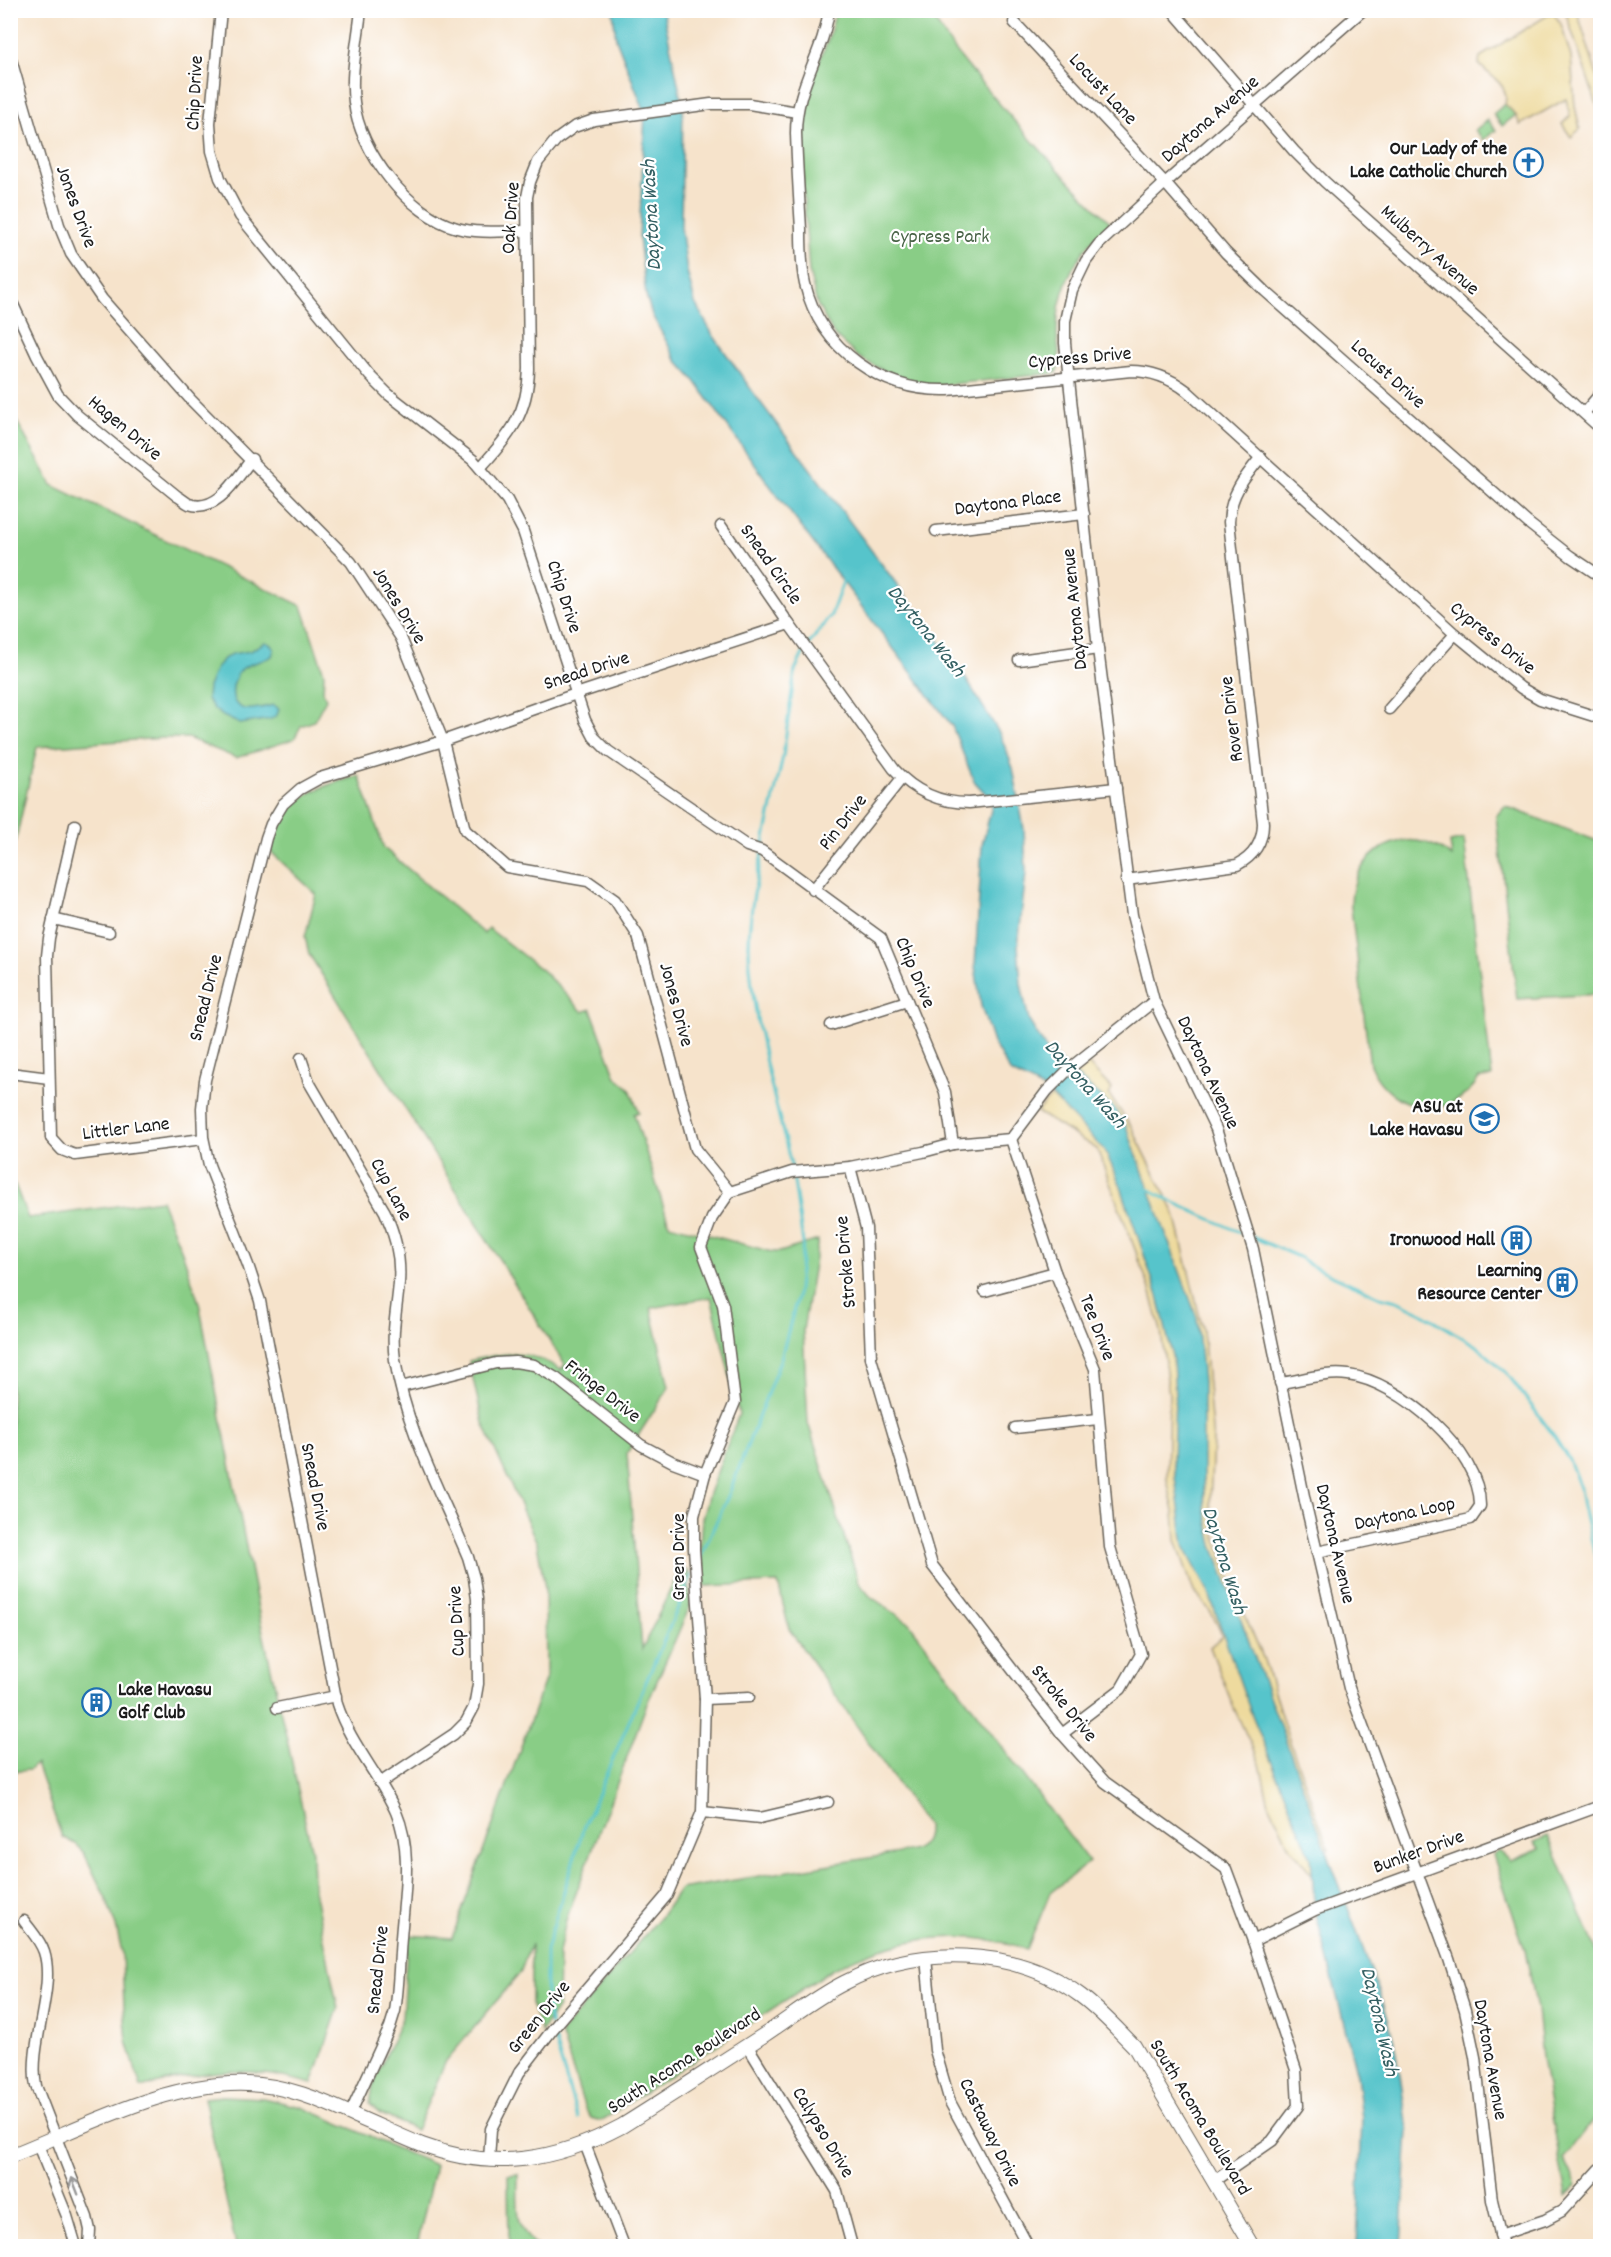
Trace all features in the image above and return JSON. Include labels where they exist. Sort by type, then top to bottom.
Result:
[{"type":"main road","name":"South Acoma Boulevard","points":[[10,2156],[169,2094],[211,2085],[249,2084],[280,2088],[311,2097],[422,2145],[447,2153],[489,2160],[530,2158],[559,2153],[585,2144],[622,2126],[843,1983],[898,1962],[926,1958],[981,1957],[1014,1964],[1046,1977],[1079,1995],[1109,2020],[1134,2046],[1252,2247]]},
{"type":"street","name":"Chip Drive","points":[[221,10],[210,123],[216,165],[232,204],[370,376],[388,394],[481,467],[507,500],[523,531],[588,729],[604,748],[747,846],[762,851],[881,938],[945,1092],[953,1144]]},
{"type":"street","points":[[361,10],[353,84],[354,103],[361,132],[375,158],[412,203],[442,223],[477,232],[526,231]]},
{"type":"street","name":"Cypress Drive","points":[[829,10],[823,38],[801,92],[796,133],[803,273],[807,294],[826,332],[840,348],[861,366],[880,376],[906,386],[927,390],[948,390],[1137,371],[1164,377],[1187,391],[1455,634],[1521,688],[1540,699],[1600,718]]},
{"type":"street","name":"Mulberry Avenue","points":[[1172,10],[1294,151],[1325,183],[1600,428]]},
{"type":"street","name":"Daytona Avenue","points":[[1363,10],[1350,15],[1256,106],[1165,183],[1099,244],[1080,270],[1069,300],[1065,321],[1065,343],[1098,649],[1132,915],[1154,1001],[1216,1129],[1253,1249],[1280,1383],[1349,1688],[1415,1873],[1449,1959],[1469,2028],[1475,2057],[1492,2200],[1502,2241]]},
{"type":"street","name":"Locust Lane","points":[[1014,22],[1165,183]]},
{"type":"street","name":"Jones Drive","points":[[10,56],[58,225],[71,254],[86,278],[115,314],[191,400],[252,459],[351,562],[401,638],[442,741],[465,830],[507,867],[588,880],[615,900],[638,936],[694,1149],[730,1192]]},
{"type":"street","name":"Oak Drive","points":[[481,467],[516,425],[527,394],[529,369],[526,231],[528,189],[538,162],[556,140],[580,124],[601,118],[711,104],[749,104],[797,112]]},
{"type":"street","name":"Locust Drive","points":[[1165,183],[1226,253],[1265,291],[1528,523],[1600,576]]},
{"type":"street","name":"Hagen Drive","points":[[10,298],[58,395],[77,415],[189,504],[206,504],[221,497],[252,459]]},
{"type":"street","points":[[1584,413],[1600,394]]},
{"type":"street","name":"Rover Drive","points":[[1126,880],[1237,865],[1251,855],[1262,837],[1263,823],[1229,522],[1236,490],[1261,457]]},
{"type":"street","name":"Daytona Place","points":[[936,531],[1084,514]]},
{"type":"street","name":"Snead Circle","points":[[721,526],[789,624]]},
{"type":"street","points":[[789,624],[889,763],[902,778],[931,796],[961,803],[993,802],[1116,788]]},
{"type":"street","name":"Snead Drive","points":[[350,2114],[390,2027],[396,2002],[406,1850],[399,1820],[380,1783],[350,1736],[336,1696],[260,1301],[213,1178],[203,1139],[202,1108],[205,1080],[266,838],[275,817],[294,793],[320,778],[442,741],[789,624]]},
{"type":"street","points":[[1389,709],[1455,634]]},
{"type":"street","points":[[1019,660],[1098,649]]},
{"type":"street","name":"Pin Drive","points":[[813,890],[902,778]]},
{"type":"street","name":"Littler Lane","points":[[75,825],[53,919],[46,965],[50,1133],[57,1145],[66,1152],[80,1155],[203,1139]]},
{"type":"street","points":[[53,919],[109,932]]},
{"type":"street","points":[[831,1025],[907,1001]]},
{"type":"street","points":[[730,1192],[792,1172],[850,1167],[953,1144],[1011,1139],[1047,1091],[1070,1068],[1154,1001]]},
{"type":"street","name":"Cup Lane","points":[[301,1058],[309,1082],[385,1212],[393,1231],[398,1251],[399,1272],[393,1318],[394,1348],[401,1387]]},
{"type":"street","points":[[10,1073],[49,1078]]},
{"type":"street","name":"Tee Drive","points":[[1011,1139],[1055,1272],[1095,1369],[1110,1546],[1141,1654],[1121,1689],[1062,1734]]},
{"type":"street","name":"Stroke Drive","points":[[850,1167],[866,1228],[871,1358],[932,1565],[1062,1734],[1104,1782],[1226,1869],[1253,1941],[1296,2070],[1298,2106],[1272,2141],[1214,2181]]},
{"type":"street","name":"Green Drive","points":[[489,2160],[491,2129],[519,2073],[552,2030],[667,1895],[702,1812],[705,1699],[694,1549],[694,1516],[705,1473],[735,1402],[723,1305],[701,1247],[712,1218],[730,1192]]},
{"type":"street","points":[[985,1292],[1055,1272]]},
{"type":"street","name":"Fringe Drive","points":[[401,1387],[496,1363],[528,1364],[551,1374],[641,1446],[673,1462],[705,1473]]},
{"type":"street","name":"Daytona Loop","points":[[1280,1383],[1345,1374],[1360,1377],[1384,1387],[1410,1404],[1448,1435],[1464,1457],[1478,1486],[1480,1506],[1471,1519],[1317,1552]]},
{"type":"street","name":"Cup Drive","points":[[380,1783],[459,1730],[474,1707],[478,1684],[477,1599],[474,1578],[468,1557],[415,1435],[401,1387]]},
{"type":"street","points":[[1015,1428],[1098,1419]]},
{"type":"street","points":[[277,1708],[336,1696]]},
{"type":"street","points":[[705,1699],[749,1697]]},
{"type":"street","points":[[702,1812],[760,1818],[828,1802]]},
{"type":"street","name":"Bunker Drive","points":[[1253,1941],[1315,1910],[1600,1806]]},
{"type":"street","points":[[24,1921],[41,1944],[47,1974],[34,2077],[87,2217],[90,2230],[89,2247]]},
{"type":"street","name":"Castaway Drive","points":[[926,1958],[936,2050],[950,2102],[1028,2247]]},
{"type":"street","name":"Calypso Drive","points":[[747,2045],[837,2191],[852,2247]]},
{"type":"street","points":[[585,2144],[624,2247]]},
{"type":"street","points":[[38,2145],[68,2217],[76,2247]]},
{"type":"street","points":[[1502,2241],[1562,2211],[1600,2169]]},
{"type":"green space","name":"Cypress Park","points":[[836,11],[929,11],[956,52],[1010,116],[1059,171],[1111,223],[1079,258],[1065,286],[1058,317],[1059,359],[1056,373],[934,386],[899,379],[858,357],[834,335],[817,304],[809,272],[801,157],[801,118],[809,85],[828,40]]},
{"type":"green space","points":[[1505,104],[1516,115],[1502,126],[1493,114]]},
{"type":"green space","points":[[1488,120],[1496,130],[1483,140],[1475,130]]},
{"type":"green space","points":[[11,411],[52,485],[302,606],[324,673],[323,692],[326,699],[314,721],[301,726],[294,739],[236,758],[188,738],[37,747],[11,861]]},
{"type":"green space","points":[[359,776],[384,848],[484,934],[488,928],[543,971],[583,1012],[591,1009],[616,1077],[630,1089],[639,1112],[634,1114],[669,1224],[772,1252],[780,1252],[818,1240],[803,1330],[808,1423],[859,1583],[870,1596],[909,1623],[1089,1862],[1050,1893],[1027,1949],[1002,1942],[953,1937],[904,1943],[856,1958],[833,1969],[601,2121],[591,2118],[585,2109],[561,2033],[661,1916],[680,1889],[911,1851],[924,1842],[927,1826],[789,1629],[778,1583],[705,1586],[700,1544],[702,1519],[708,1496],[739,1414],[711,1297],[651,1308],[669,1387],[627,1453],[642,1649],[675,1580],[688,1570],[690,1606],[646,1706],[566,1920],[559,1952],[558,2007],[541,2032],[531,2003],[531,1944],[520,1973],[446,2061],[416,2130],[379,2113],[370,2104],[373,2085],[402,2018],[408,1935],[452,1938],[546,1677],[545,1588],[537,1543],[483,1423],[469,1361],[516,1354],[538,1358],[561,1370],[565,1365],[309,954],[305,937],[316,894],[271,852],[275,834],[290,808],[313,791]]},
{"type":"green space","points":[[1505,806],[1600,842],[1600,994],[1517,999],[1496,816]]},
{"type":"green space","points":[[1464,839],[1492,1077],[1479,1078],[1467,1093],[1453,1102],[1437,1107],[1421,1106],[1405,1102],[1391,1093],[1379,1081],[1370,1065],[1351,907],[1353,887],[1360,870],[1371,857],[1385,847],[1400,841],[1418,841],[1435,846],[1452,857],[1450,842]]},
{"type":"green space","points":[[11,1181],[15,1185],[28,1218],[161,1200],[184,1257],[199,1303],[260,1619],[312,1852],[313,1885],[338,2009],[312,2084],[267,2074],[226,2072],[206,2073],[141,2088],[127,2041],[122,1953],[107,1901],[84,1853],[75,1844],[62,1837],[36,1764],[29,1770],[11,1772]]},
{"type":"green space","points":[[1548,1836],[1600,1959],[1600,2112],[1564,2158],[1577,2186],[1566,2197],[1542,2058],[1537,2009],[1525,1950],[1493,1855],[1499,1851],[1511,1861],[1540,1849],[1534,1842]]},
{"type":"green space","points":[[223,2096],[263,2098],[302,2107],[435,2165],[417,2246],[236,2246],[204,2098]]},
{"type":"green space","points":[[518,2174],[520,2223],[529,2239],[537,2246],[509,2246],[508,2175]]},
{"type":"sand","points":[[1565,11],[1577,11],[1600,85],[1600,114]]},
{"type":"sand","points":[[1553,12],[1561,24],[1571,57],[1575,107],[1580,129],[1571,137],[1562,124],[1570,116],[1566,99],[1520,125],[1516,115],[1505,104],[1505,91],[1502,86],[1479,64],[1480,57]]},
{"type":"sand","points":[[1088,1064],[1112,1089],[1109,1095],[1131,1126],[1175,1214],[1203,1331],[1213,1441],[1210,1502],[1214,1531],[1233,1587],[1264,1660],[1286,1731],[1329,1849],[1318,1846],[1323,1870],[1311,1873],[1288,1844],[1269,1804],[1260,1764],[1233,1706],[1210,1647],[1222,1636],[1211,1612],[1194,1592],[1176,1540],[1174,1511],[1167,1480],[1169,1395],[1161,1331],[1150,1289],[1097,1149],[1037,1112],[1060,1086]]},
{"type":"water","name":"Daytona Wash","points":[[613,11],[663,11],[683,107],[681,227],[687,271],[695,303],[713,335],[755,395],[958,666],[1000,734],[1013,768],[1024,829],[1026,872],[1018,946],[1021,984],[1029,1021],[1046,1049],[1114,1108],[1126,1126],[1197,1318],[1203,1382],[1205,1509],[1213,1545],[1384,2005],[1396,2048],[1408,2130],[1401,2246],[1357,2246],[1362,2118],[1357,2075],[1315,1910],[1311,1858],[1250,1710],[1208,1591],[1184,1546],[1173,1461],[1175,1396],[1173,1360],[1158,1296],[1120,1184],[1105,1151],[1047,1091],[1010,1072],[993,1043],[981,1006],[975,966],[982,845],[993,802],[974,781],[952,726],[771,487],[695,381],[677,361],[652,315],[646,295],[639,238],[645,113],[616,39]]},
{"type":"water","points":[[265,642],[274,649],[272,656],[249,665],[238,673],[233,685],[233,697],[239,707],[245,709],[274,705],[279,709],[277,715],[271,719],[240,724],[214,709],[207,699],[208,687],[222,660],[232,654],[250,651]]},
{"type":"waterway","points":[[763,847],[783,756],[795,670],[806,648],[831,615],[844,579]]},
{"type":"waterway","points":[[762,854],[750,924],[750,967],[762,1043],[792,1169]]},
{"type":"waterway","points":[[699,1560],[729,1494],[781,1358],[797,1298],[803,1243],[793,1175]]},
{"type":"waterway","points":[[1149,1189],[1246,1235]]},
{"type":"waterway","points":[[1252,1237],[1380,1297],[1397,1301],[1422,1313],[1478,1347],[1506,1372],[1552,1433],[1570,1462],[1580,1488],[1600,1575]]},
{"type":"waterway","points":[[551,2025],[546,2002],[546,1950],[584,1826],[692,1575]]},
{"type":"waterway","points":[[553,2035],[578,2119]]},
{"type":"place","name":"Our Lady of the Lake Catholic Church","points":[[1528,162]]},
{"type":"place","name":"ASU at Lake Havasu","points":[[1484,1119]]},
{"type":"place","name":"Ironwood Hall","points":[[1516,1241]]},
{"type":"place","name":"Learning Resource Center","points":[[1563,1283]]},
{"type":"place","name":"Lake Havasu Golf Club","points":[[97,1703]]}]
